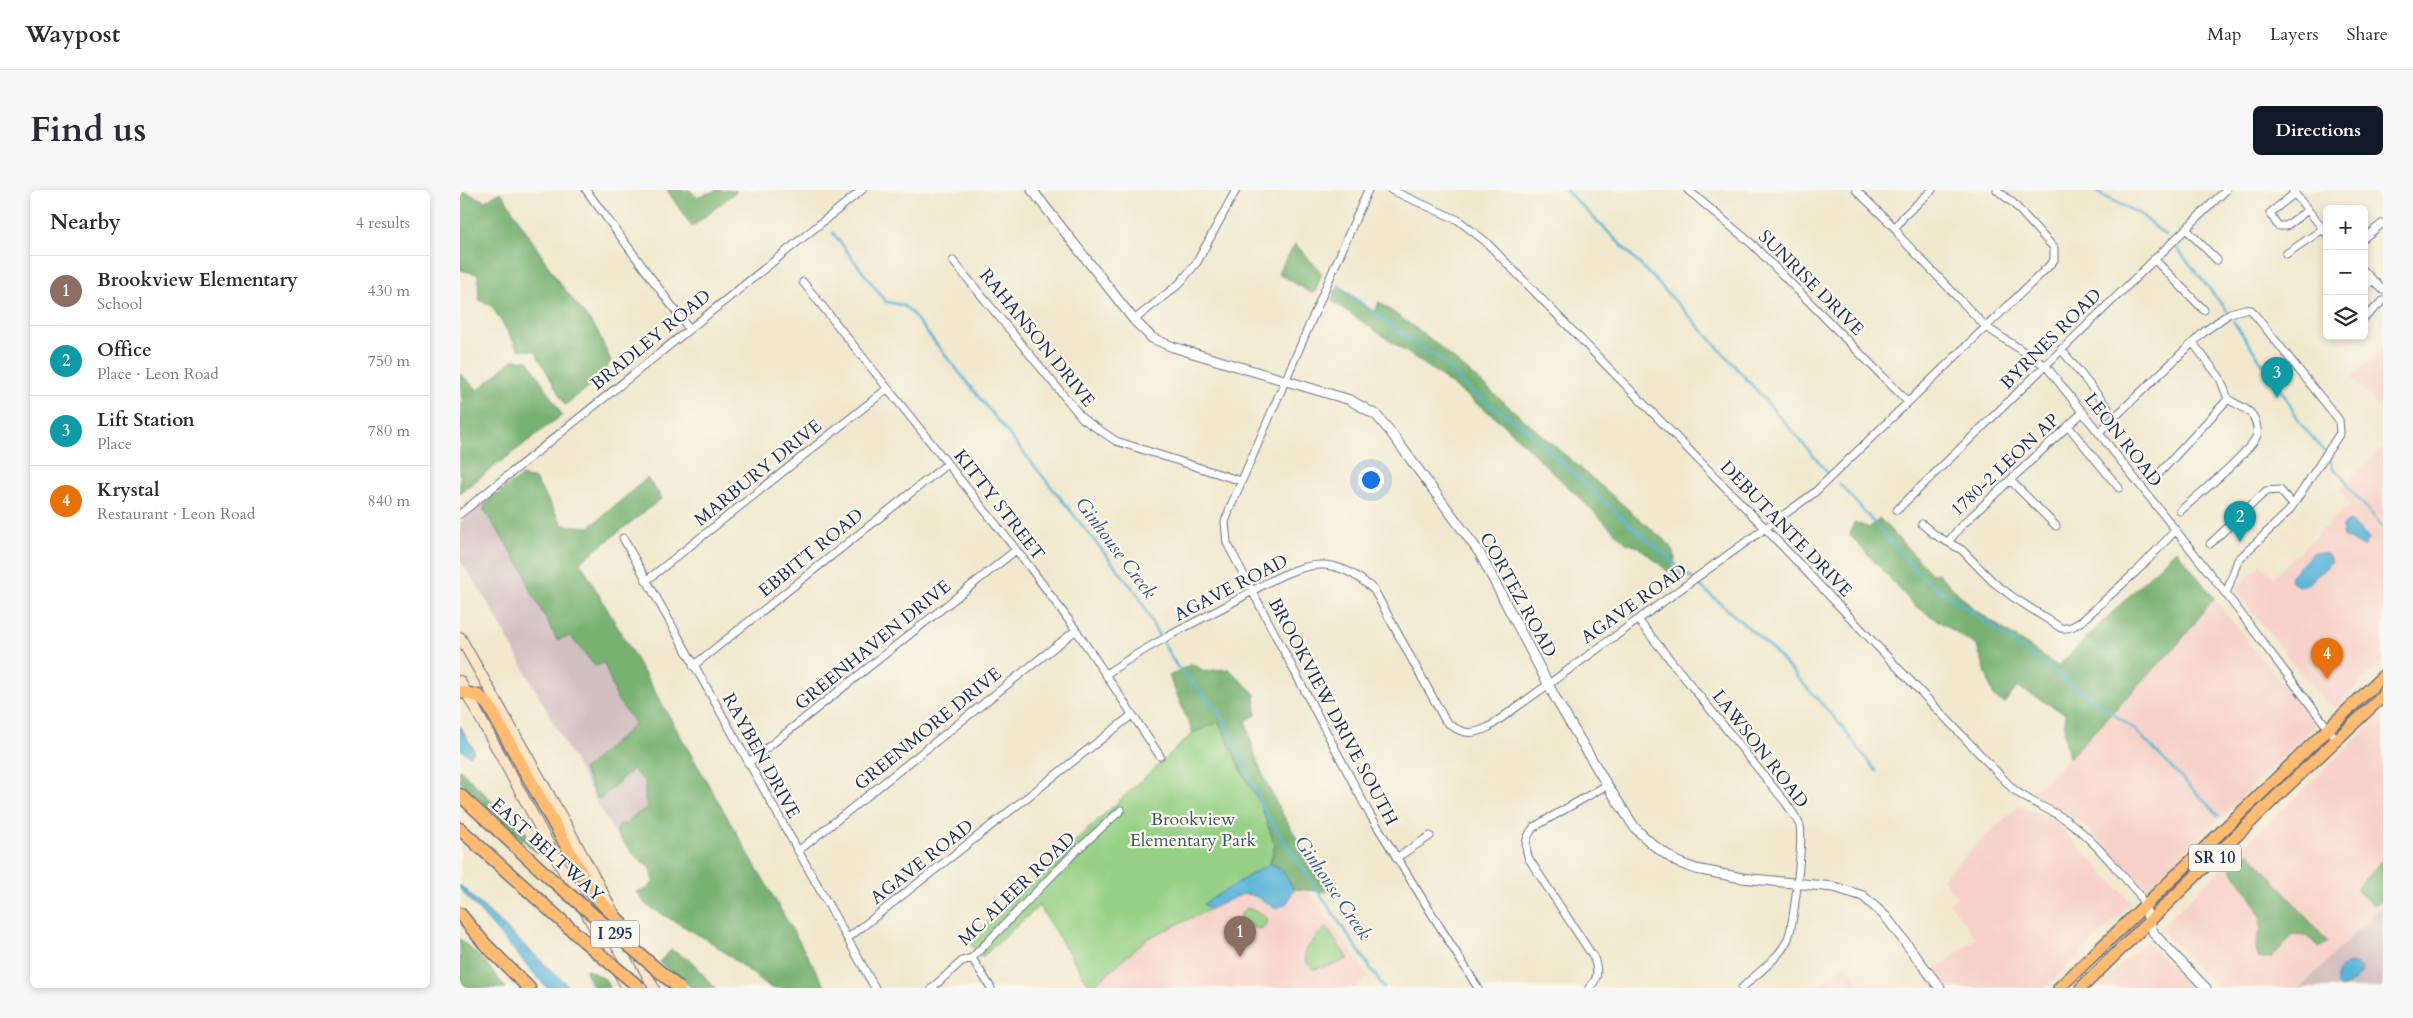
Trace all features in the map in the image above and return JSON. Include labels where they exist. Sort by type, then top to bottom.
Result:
[{"type":"highway","name":"SR 10","points":[[2059,988],[2383,676]]},
{"type":"highway","points":[[463,692],[479,696],[489,706],[593,894],[620,922]]},
{"type":"highway","name":"SR 10","points":[[2081,988],[2383,696]]},
{"type":"highway","name":"EAST BELTWAY","points":[[460,795],[551,879],[679,988]]},
{"type":"highway","name":"I 295","points":[[460,829],[584,941],[640,988]]},
{"type":"highway","points":[[460,914],[484,942],[529,988]]},
{"type":"main road","points":[[460,637],[620,922],[654,988]]},
{"type":"main road","points":[[460,681],[463,692],[627,988]]},
{"type":"street","points":[[586,190],[689,329]]},
{"type":"street","name":"BRADLEY ROAD","points":[[460,514],[862,190]]},
{"type":"street","points":[[1134,320],[1179,284],[1197,262],[1236,190]]},
{"type":"street","name":"BROOKVIEW DRIVE SOUTH","points":[[1368,190],[1241,482],[1225,522],[1226,536],[1227,543],[1251,592],[1369,813],[1478,988]]},
{"type":"street","name":"DEBUTANTE DRIVE","points":[[1391,190],[1458,220],[1485,241],[1765,528],[2014,789],[2028,801],[2067,820],[2080,830],[2139,894],[2144,906]]},
{"type":"street","name":"SUNRISE DRIVE","points":[[1688,190],[1752,244],[1908,402]]},
{"type":"street","name":"LEON ROAD","points":[[1856,190],[1895,228],[1900,238],[1986,327],[2046,366],[2226,594],[2337,740]]},
{"type":"street","points":[[1895,228],[1904,216],[1932,190]]},
{"type":"street","name":"AGAVE ROAD","points":[[1106,674],[1149,647],[1290,572],[1323,565],[1347,571],[1361,578],[1374,590],[1444,720],[1453,728],[1466,734],[1477,733],[1489,728],[1765,528],[1788,514],[1814,493],[2048,268],[2054,260],[2054,248],[2013,203],[1997,190]]},
{"type":"street","name":"BYRNES ROAD","points":[[1897,510],[2226,190]]},
{"type":"street","name":"CORTEZ ROAD","points":[[1035,191],[1144,332],[1159,341],[1285,379],[1362,405],[1376,415],[1479,552],[1606,786],[1636,828],[1652,844],[1677,862],[1696,869],[1722,875],[1834,887],[1863,896],[1886,917],[1940,988]]},
{"type":"street","points":[[2308,210],[2286,226],[2278,226],[2270,213],[2293,192],[2308,210],[2323,229]]},
{"type":"street","points":[[2368,235],[2383,223]]},
{"type":"street","points":[[2186,229],[2216,260]]},
{"type":"street","points":[[2286,254],[2323,233]]},
{"type":"street","points":[[2154,259],[2204,310]]},
{"type":"street","name":"RAHANSON DRIVE","points":[[953,261],[1082,419],[1116,441],[1241,482]]},
{"type":"street","points":[[2368,275],[2383,290]]},
{"type":"street","points":[[2368,284],[2373,280]]},
{"type":"street","name":"KITTY STREET","points":[[803,282],[1016,550],[1076,630],[1160,756]]},
{"type":"street","points":[[2368,314],[2383,301]]},
{"type":"street","points":[[2099,432],[2205,330],[2230,313],[2245,309],[2252,310],[2338,420],[2340,432],[2280,522],[2238,560],[2226,594]]},
{"type":"street","points":[[2180,511],[2246,450],[2256,436],[2258,428],[2248,410],[2228,400],[2220,378],[2193,342]]},
{"type":"street","points":[[2061,349],[2108,408]]},
{"type":"street","name":"MARBURY DRIVE","points":[[646,581],[887,389]]},
{"type":"street","points":[[2156,477],[2228,400]]},
{"type":"street","name":"1780-2 LEON AP","points":[[1949,541],[2083,412]]},
{"type":"street","points":[[2068,426],[2119,488]]},
{"type":"street","name":"EBBITT ROAD","points":[[693,666],[947,464]]},
{"type":"street","points":[[2011,481],[2056,526]]},
{"type":"street","points":[[2210,544],[2266,491],[2280,490],[2293,505]]},
{"type":"street","points":[[1922,524],[1935,535],[1949,541],[1962,550],[1993,582],[2013,597],[2061,628],[2074,627],[2083,620],[2140,568],[2175,531]]},
{"type":"street","name":"RAYBEN DRIVE","points":[[623,538],[875,988]]},
{"type":"street","name":"GREENHAVEN DRIVE","points":[[748,763],[1016,550]]},
{"type":"street","name":"LAWSON ROAD","points":[[1638,620],[1797,818],[1801,839],[1788,940],[1773,958],[1742,988]]},
{"type":"street","name":"GREENMORE DRIVE","points":[[798,851],[1076,630]]},
{"type":"street","name":"AGAVE ROAD","points":[[848,938],[1132,715]]},
{"type":"street","points":[[1589,988],[1596,981],[1598,972],[1594,958],[1529,859],[1525,845],[1529,832],[1534,827],[1606,786]]},
{"type":"street","name":"MC ALEER ROAD","points":[[932,988],[962,961],[972,958],[1074,853],[1120,810]]},
{"type":"street","points":[[1396,858],[1430,836]]},
{"type":"street","points":[[2144,906],[2154,934],[2206,988]]},
{"type":"street","points":[[972,958],[991,988]]},
{"type":"shaded area","points":[[2383,348],[2383,413],[2352,377]]},
{"type":"shaded area","points":[[2383,448],[2383,661],[2334,708],[2315,691],[2235,590],[2260,565],[2273,577],[2350,504],[2339,489]]},
{"type":"shaded area","points":[[487,501],[484,510],[525,573],[528,585],[557,640],[570,636],[595,666],[604,663],[618,701],[634,721],[632,769],[645,782],[645,800],[648,807],[631,818],[627,824],[619,824],[616,834],[603,814],[489,604],[460,560],[460,522]]},
{"type":"shaded area","points":[[2214,598],[2315,726],[2148,888],[2082,823],[2032,793],[2069,758],[2179,643]]},
{"type":"shaded area","points":[[2383,713],[2383,905],[2300,988],[2218,988],[2160,928]]},
{"type":"shaded area","points":[[2019,805],[2055,822],[2132,903],[2045,988],[1947,988],[1934,971],[1976,938],[1950,903],[1957,897],[1942,878]]},
{"type":"shaded area","points":[[1294,889],[1308,890],[1368,976],[1356,988],[1091,988],[1148,938],[1247,892],[1287,903]]},
{"type":"shaded area","points":[[2383,905],[2383,988],[2300,988]]},
{"type":"shaded area","points":[[2146,941],[2191,988],[2097,988]]},
{"type":"shaded area","points":[[1844,963],[1864,988],[1818,988]]},
{"type":"green space","points":[[460,190],[485,201],[501,192],[558,281],[597,330],[611,361],[597,381],[565,405],[535,351],[518,349],[492,306],[479,300],[478,274],[460,270]]},
{"type":"green space","points":[[667,190],[690,190],[696,197],[718,190],[737,191],[692,227]]},
{"type":"green space","points":[[1295,244],[1322,273],[1315,292],[1311,293],[1278,273]]},
{"type":"green space","points":[[1339,288],[1372,313],[1376,310],[1379,302],[1428,337],[1671,546],[1675,559],[1672,565],[1682,575],[1681,577],[1677,579],[1639,547],[1626,543],[1501,422],[1430,368],[1332,301],[1335,291]]},
{"type":"green space","points":[[513,360],[528,360],[562,415],[460,493],[460,408],[462,406],[460,374],[478,390]]},
{"type":"green space","points":[[522,476],[535,479],[563,525],[590,527],[647,478],[662,498],[580,562],[826,988],[771,988],[711,942],[646,905],[637,892],[647,889],[654,881],[650,867],[639,860],[616,834],[619,824],[627,824],[631,818],[648,807],[645,800],[645,782],[632,769],[602,798],[597,798],[583,770],[633,726],[634,721],[618,701],[604,663],[595,666],[570,636],[557,640],[528,585],[525,573],[484,510],[487,501]]},
{"type":"green space","points":[[1879,518],[1932,574],[1938,573],[1975,610],[2058,666],[2176,550],[2214,598],[2179,643],[2069,758],[2064,733],[2066,714],[2018,687],[2004,703],[1994,697],[1977,646],[1914,605],[1850,535],[1854,522],[1869,528]]},
{"type":"green space","points":[[1191,664],[1205,671],[1229,669],[1255,694],[1256,715],[1246,721],[1251,744],[1259,766],[1280,810],[1330,892],[1294,889],[1280,868],[1270,863],[1275,845],[1259,801],[1242,772],[1219,722],[1193,733],[1169,676]]},
{"type":"green space","name":"Brookview Elementary Park","points":[[1219,721],[1242,772],[1259,801],[1275,845],[1270,863],[1203,904],[1211,909],[1148,938],[1091,988],[1039,906],[982,957],[967,941],[1193,733]]},
{"type":"green space","points":[[460,769],[512,822],[522,826],[538,854],[460,782]]},
{"type":"green space","points":[[2249,852],[2328,942],[2320,947],[2306,936],[2293,935],[2272,957],[2259,959],[2256,948],[2261,930],[2258,910],[2231,869]]},
{"type":"green space","points":[[2383,860],[2383,901],[2373,905],[2358,892],[2357,887]]},
{"type":"green space","points":[[1247,908],[1265,915],[1267,921],[1263,929],[1250,926],[1240,918],[1241,913]]},
{"type":"green space","points":[[1326,927],[1348,959],[1334,965],[1313,969],[1305,958],[1305,953],[1311,943]]},
{"type":"green space","points":[[460,939],[484,961],[506,988],[460,988]]},
{"type":"green space","points":[[671,950],[691,961],[715,988],[692,988],[659,962]]},
{"type":"green space","points":[[586,969],[605,979],[609,988],[595,988],[589,981]]},
{"type":"water","points":[[2351,521],[2369,538],[2364,547],[2343,536],[2343,526]]},
{"type":"water","points":[[2314,552],[2327,554],[2332,562],[2308,584],[2299,587],[2291,580],[2291,575]]},
{"type":"water","points":[[460,726],[473,748],[473,753],[470,756],[460,749]]},
{"type":"water","points":[[1270,863],[1280,868],[1294,889],[1287,903],[1276,909],[1257,897],[1244,894],[1211,909],[1203,904]]},
{"type":"water","points":[[460,885],[570,988],[547,988],[460,889]]},
{"type":"water","points":[[2352,963],[2362,968],[2361,972],[2354,981],[2340,988],[2337,985],[2337,972],[2346,964]]},
{"type":"waterway","points":[[1565,190],[1701,328],[1829,474]]},
{"type":"waterway","points":[[2096,190],[2103,196],[2140,214],[2166,236]]},
{"type":"waterway","name":"Ginhouse Creek","points":[[833,233],[886,302],[902,305],[909,310],[1139,596],[1176,665],[1216,708],[1225,722],[1265,813],[1384,988]]},
{"type":"waterway","points":[[2176,247],[2227,311]]},
{"type":"waterway","points":[[1338,285],[1416,345],[1439,358],[1467,388],[1531,433],[1603,501],[1772,649],[1839,723],[1876,771]]},
{"type":"waterway","points":[[2233,321],[2282,391],[2301,424],[2324,451]]},
{"type":"waterway","points":[[2330,460],[2333,468],[2345,478],[2349,488],[2383,527]]},
{"type":"waterway","points":[[1839,483],[1920,575],[2133,728],[2219,816]]},
{"type":"place","name":"Lift Station","points":[[2277,398]]},
{"type":"place","name":"Office","points":[[2240,542]]},
{"type":"place","name":"Krystal","points":[[2327,679]]},
{"type":"place","name":"Brookview Elementary","points":[[1240,957]]}]
